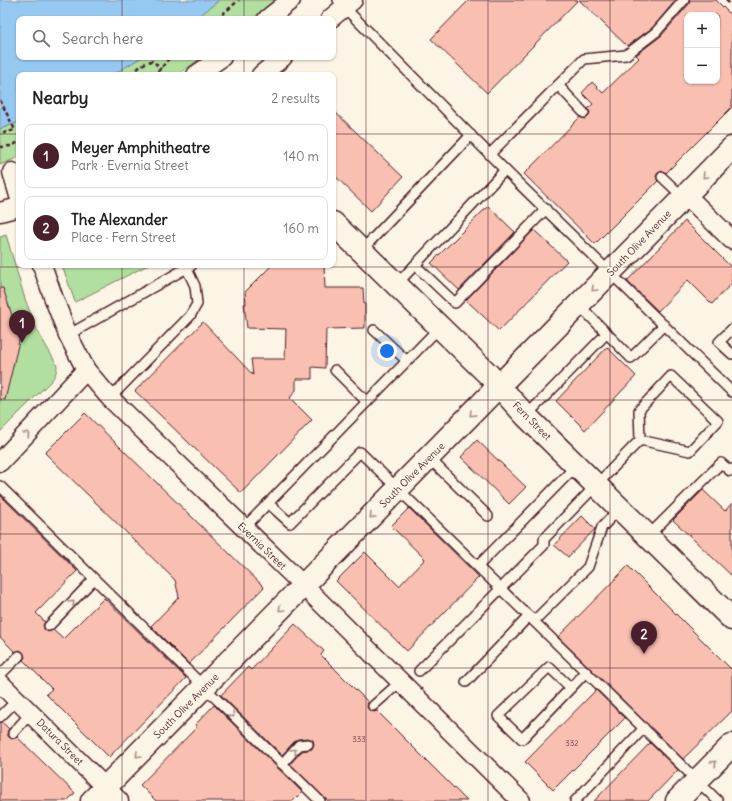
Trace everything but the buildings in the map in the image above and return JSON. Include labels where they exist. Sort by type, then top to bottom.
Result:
[{"type":"street","points":[[271,16],[291,0]]},
{"type":"street","points":[[333,16],[345,2]]},
{"type":"street","points":[[200,72],[218,60]]},
{"type":"street","points":[[265,72],[279,60]]},
{"type":"street","name":"South Olive Avenue","points":[[106,796],[204,687],[732,148]]},
{"type":"street","points":[[10,172],[16,188]]},
{"type":"street","points":[[685,197],[732,240]]},
{"type":"street","points":[[0,212],[16,208]]},
{"type":"street","name":"Fern Street","points":[[336,226],[500,386],[507,396],[526,416],[732,620]]},
{"type":"street","name":"Evernia Street","points":[[43,268],[68,335],[86,370],[110,398],[304,586],[521,801]]},
{"type":"street","points":[[0,462],[86,370]]},
{"type":"street","name":"Datura Street","points":[[0,683],[31,713],[106,796]]},
{"type":"street","points":[[677,801],[732,745]]},
{"type":"lane","points":[[490,154],[584,59],[626,55],[656,32],[684,0]]},
{"type":"lane","points":[[345,2],[471,136],[732,392]]},
{"type":"lane","points":[[558,85],[584,113]]},
{"type":"lane","points":[[361,251],[471,136]]},
{"type":"lane","points":[[396,285],[505,170]]},
{"type":"lane","points":[[662,177],[685,197]]},
{"type":"lane","points":[[415,265],[455,303],[546,209]]},
{"type":"lane","points":[[68,335],[187,268]]},
{"type":"lane","points":[[110,398],[190,316],[197,304],[195,286],[189,268]]},
{"type":"lane","points":[[579,305],[631,358],[664,325]]},
{"type":"lane","points":[[244,528],[440,327]]},
{"type":"lane","points":[[732,329],[719,342],[732,354]]},
{"type":"lane","points":[[374,330],[407,361]]},
{"type":"lane","points":[[526,416],[607,334]]},
{"type":"lane","points":[[335,370],[367,402]]},
{"type":"lane","points":[[419,671],[544,545],[544,539],[640,440],[639,410],[671,376],[718,421],[690,451],[640,440]]},
{"type":"lane","points":[[268,503],[290,523],[360,452],[718,801]]},
{"type":"lane","points":[[429,458],[488,516]]},
{"type":"lane","points":[[648,536],[721,463],[730,471],[732,469]]},
{"type":"lane","points":[[478,566],[576,466]]},
{"type":"lane","points":[[0,486],[320,801]]},
{"type":"lane","points":[[466,682],[531,618],[588,567],[602,526],[620,508]]},
{"type":"lane","points":[[49,626],[94,579]]},
{"type":"lane","points":[[0,675],[19,656]]},
{"type":"lane","points":[[571,688],[549,667],[498,716],[522,739],[571,688],[586,672]]},
{"type":"lane","points":[[373,706],[400,682]]},
{"type":"lane","points":[[0,717],[17,700]]},
{"type":"lane","points":[[13,733],[31,713]]},
{"type":"lane","points":[[575,801],[644,728]]},
{"type":"lane","points":[[282,764],[299,746],[308,744]]},
{"type":"path","points":[[220,16],[239,0]]},
{"type":"path","points":[[726,0],[732,6]]},
{"type":"path","points":[[156,72],[161,69],[168,60]]},
{"type":"path","points":[[136,72],[143,64],[153,61],[161,69]]},
{"type":"path","points":[[0,100],[15,130],[0,134]]},
{"type":"path","points":[[0,147],[11,146],[16,144]]},
{"type":"green space","points":[[219,0],[275,0],[256,16],[200,16]]},
{"type":"green space","points":[[137,60],[199,60],[181,72],[117,72]]},
{"type":"green space","points":[[16,123],[16,158],[0,165],[0,129]]},
{"type":"green space","points":[[6,235],[25,299],[37,330],[57,365],[57,370],[51,381],[0,432],[0,237]]},
{"type":"green space","points":[[63,268],[142,268],[75,302]]},
{"type":"water","points":[[0,0],[219,0],[200,16],[16,16],[16,60],[137,60],[117,72],[16,72],[16,123],[0,129]]},
{"type":"place","name":"Meyer Amphitheatre","points":[[22,343]]},
{"type":"place","name":"The Alexander","points":[[644,654]]}]
